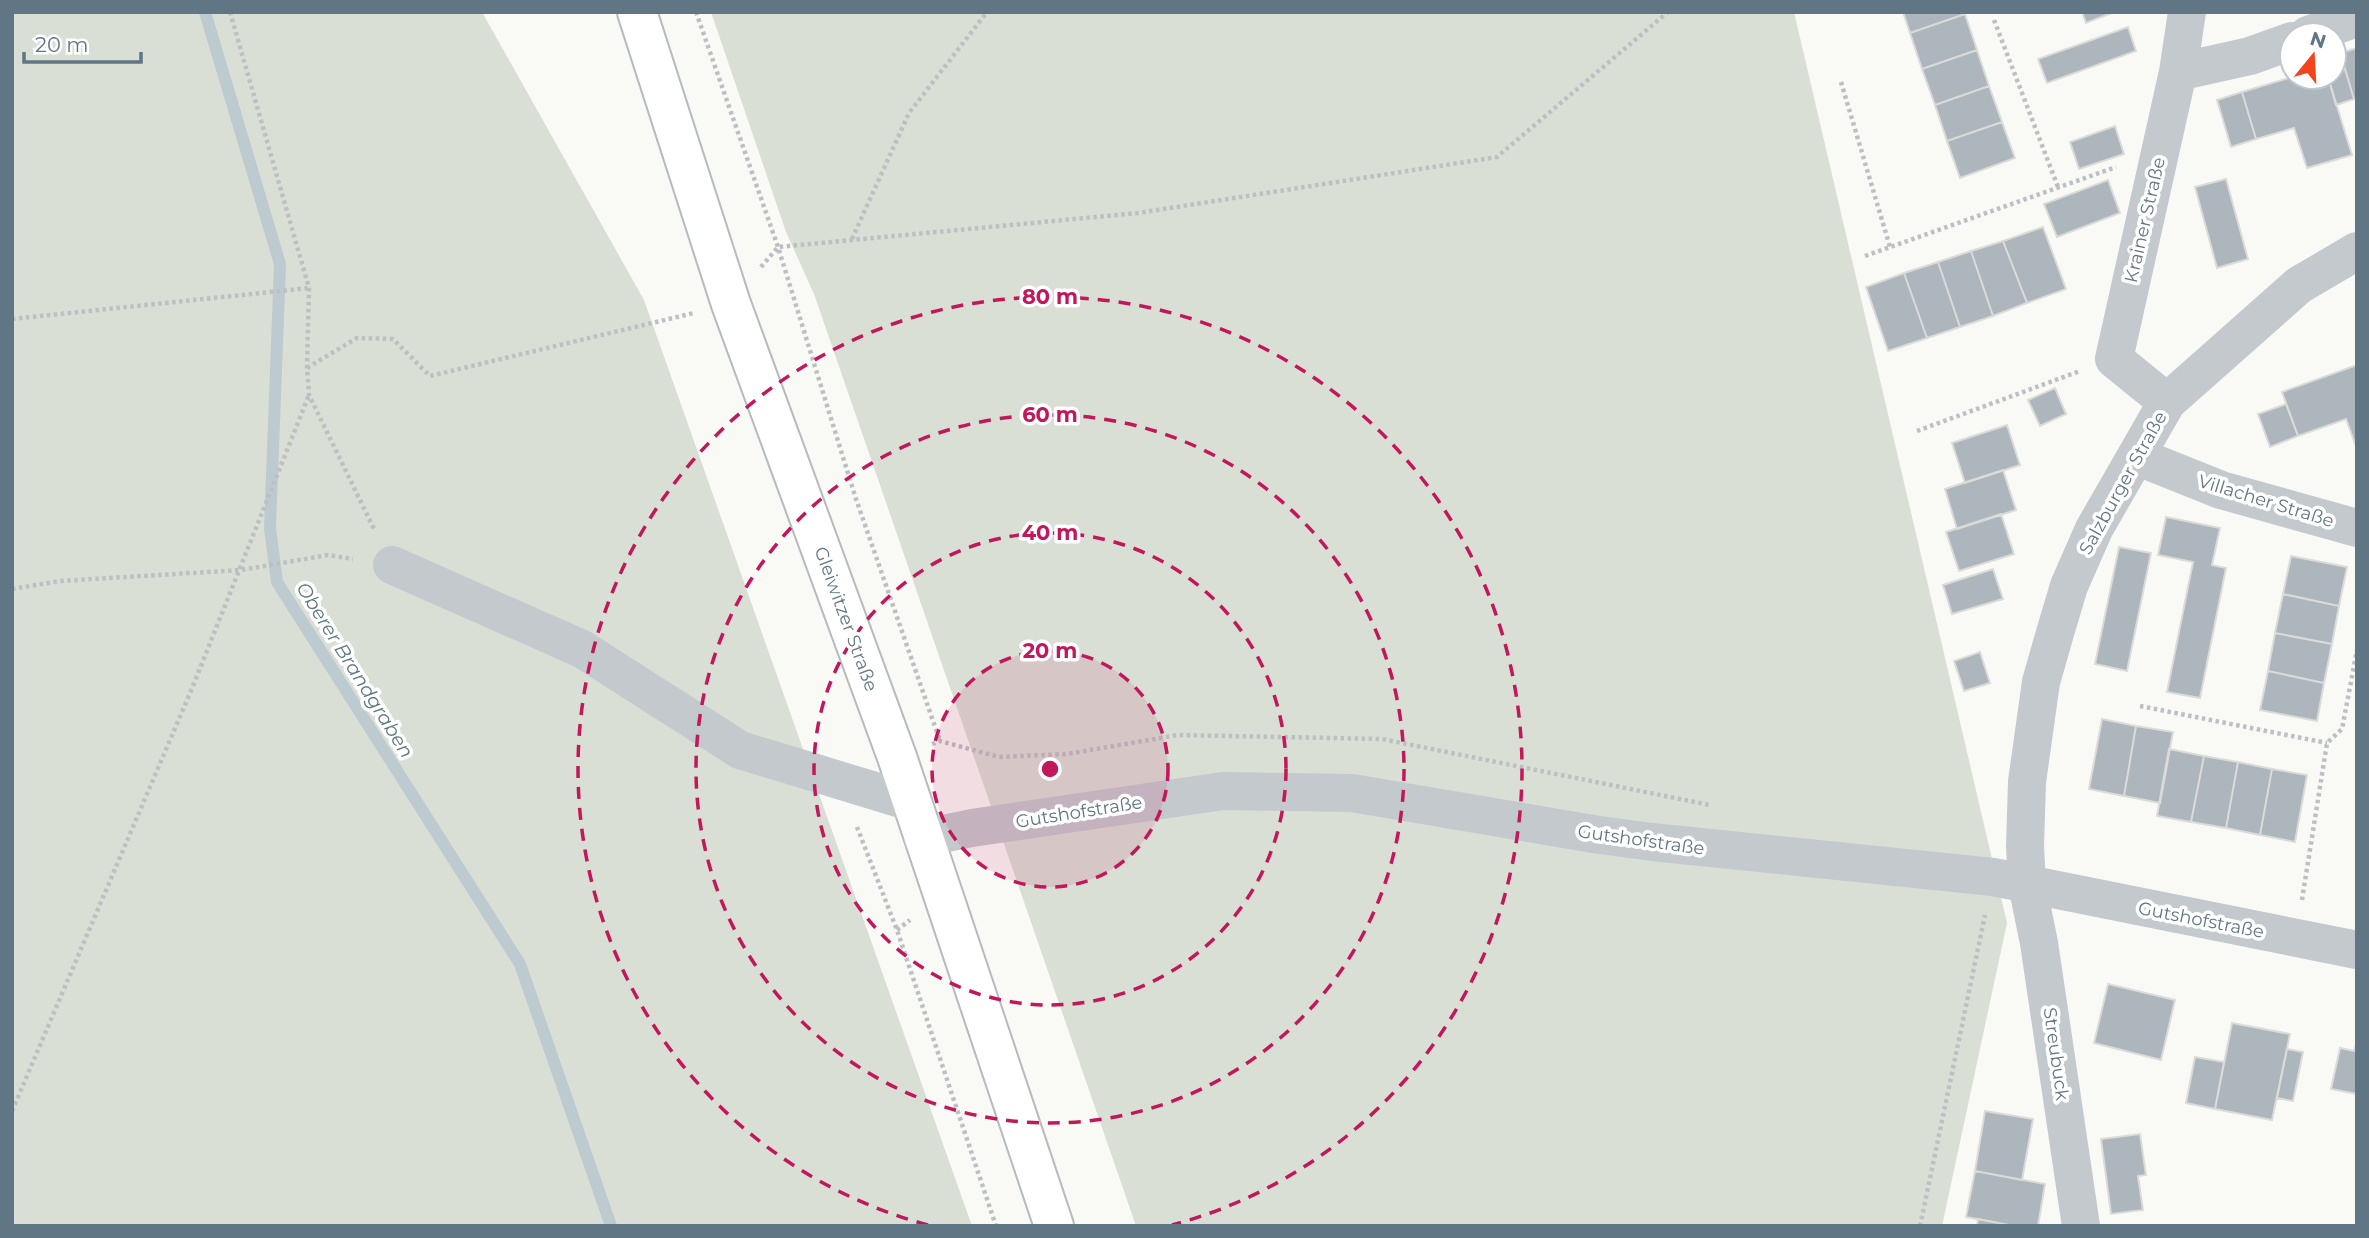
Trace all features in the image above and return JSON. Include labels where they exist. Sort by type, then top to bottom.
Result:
[{"type":"main road","name":"Gleiwitzer Straße","points":[[637,12],[731,304],[897,757],[1054,1226]]},
{"type":"street","name":"Krainer Straße","points":[[2113,359],[2178,72],[2188,12]]},
{"type":"street","points":[[2178,72],[2250,56],[2278,46]]},
{"type":"street","name":"Salzburger Straße","points":[[2010,880],[2025,846],[2027,782],[2041,682],[2069,586],[2094,529],[2167,402],[2300,285],[2357,251]]},
{"type":"street","points":[[2113,359],[2167,402]]},
{"type":"street","name":"Villacher Straße","points":[[2136,456],[2221,490],[2357,528]]},
{"type":"street","points":[[392,565],[582,649],[740,750],[912,802]]},
{"type":"street","name":"Gutshofstraße","points":[[923,838],[972,828],[1223,791],[1352,793],[1651,842],[2010,880],[2357,950]]},
{"type":"street","name":"Streubuck","points":[[2010,880],[2039,943],[2081,1226]]},
{"type":"path","points":[[230,12],[309,288],[309,395],[392,565]]},
{"type":"path","points":[[695,12],[778,247],[855,496],[940,741],[897,757]]},
{"type":"path","points":[[852,240],[909,113],[987,12]]},
{"type":"path","points":[[307,368],[357,338],[393,339],[430,376],[731,304],[778,247],[1139,213],[1497,157],[1668,12]]},
{"type":"path","points":[[1994,20],[2058,187]]},
{"type":"path","points":[[1842,82],[1890,247]]},
{"type":"path","points":[[1865,257],[2160,152]]},
{"type":"path","points":[[12,319],[309,288]]},
{"type":"path","points":[[1917,431],[2113,359]]},
{"type":"path","points":[[12,1111],[241,570],[309,395]]},
{"type":"path","points":[[12,589],[60,581],[241,570],[328,555],[392,565]]},
{"type":"path","points":[[2296,939],[2327,743],[2342,729],[2357,650]]},
{"type":"path","points":[[2140,706],[2327,743]]},
{"type":"path","points":[[839,781],[897,930],[996,1226]]},
{"type":"path","points":[[1920,1226],[2010,880]]},
{"type":"shaded area","points":[[12,12],[482,12],[644,300],[972,1226],[12,1226]]},
{"type":"shaded area","points":[[711,12],[1794,12],[2007,923],[1942,1226],[1136,1226],[814,294],[786,232]]},
{"type":"building","points":[[1903,12],[1964,12],[1965,14],[1910,33]]},
{"type":"building","points":[[2082,12],[2114,12],[2086,23]]},
{"type":"building","points":[[1965,14],[1977,50],[1922,69],[1910,33]]},
{"type":"building","points":[[2128,27],[2136,51],[2047,83],[2038,59]]},
{"type":"building","points":[[2357,48],[2357,99],[2354,99],[2348,79],[2348,51]]},
{"type":"building","points":[[1977,50],[1989,86],[1935,105],[1922,69]]},
{"type":"building","points":[[2348,79],[2354,99],[2336,105],[2332,91],[2348,91]]},
{"type":"building","points":[[2278,81],[2278,91],[2332,91],[2352,155],[2307,168],[2294,128],[2256,139],[2242,92]]},
{"type":"building","points":[[1989,86],[2002,122],[1947,141],[1935,105]]},
{"type":"building","points":[[2242,92],[2256,139],[2231,147],[2217,100]]},
{"type":"building","points":[[2002,122],[2015,158],[1960,178],[1947,141]]},
{"type":"building","points":[[2115,126],[2124,154],[2079,169],[2070,142]]},
{"type":"building","points":[[2226,179],[2248,259],[2217,268],[2195,187]]},
{"type":"building","points":[[2108,180],[2120,213],[2057,237],[2044,204]]},
{"type":"building","points":[[2043,227],[2066,289],[2027,303],[2003,241]]},
{"type":"building","points":[[2003,241],[2027,303],[1993,316],[1971,251]]},
{"type":"building","points":[[1971,251],[1993,316],[1960,327],[1938,262]]},
{"type":"building","points":[[1938,262],[1960,327],[1927,338],[1904,273]]},
{"type":"building","points":[[1904,273],[1927,338],[1888,351],[1866,287]]},
{"type":"building","points":[[2357,365],[2357,449],[2346,419],[2298,436],[2282,392]]},
{"type":"building","points":[[2055,388],[2066,414],[2040,426],[2028,400]]},
{"type":"building","points":[[2286,404],[2298,436],[2270,447],[2258,414]]},
{"type":"building","points":[[2007,425],[2020,465],[1965,483],[1952,443]]},
{"type":"building","points":[[2003,470],[2016,510],[1957,529],[1945,489]]},
{"type":"building","points":[[2001,514],[2014,554],[1959,571],[1946,532]]},
{"type":"building","points":[[2166,517],[2220,528],[2212,565],[2226,568],[2200,698],[2167,692],[2193,562],[2158,555]]},
{"type":"building","points":[[2119,547],[2151,553],[2127,671],[2095,664]]},
{"type":"building","points":[[2291,556],[2347,567],[2339,606],[2283,594]]},
{"type":"building","points":[[1993,569],[2003,599],[1952,614],[1943,585]]},
{"type":"building","points":[[2283,594],[2339,606],[2332,644],[2275,633]]},
{"type":"building","points":[[2275,633],[2332,644],[2324,683],[2268,671]]},
{"type":"building","points":[[1980,652],[1990,683],[1964,691],[1954,661]]},
{"type":"building","points":[[2268,671],[2324,683],[2317,721],[2260,710]]},
{"type":"building","points":[[2102,719],[2136,726],[2124,796],[2089,789]]},
{"type":"building","points":[[2136,726],[2173,732],[2160,803],[2124,796]]},
{"type":"building","points":[[2169,749],[2204,756],[2191,822],[2157,816]]},
{"type":"building","points":[[2204,756],[2238,762],[2226,828],[2191,822]]},
{"type":"building","points":[[2238,762],[2272,769],[2260,835],[2226,828]]},
{"type":"building","points":[[2272,769],[2307,775],[2295,842],[2260,835]]},
{"type":"building","points":[[2108,984],[2175,1000],[2161,1060],[2094,1043]]},
{"type":"building","points":[[2232,1023],[2290,1034],[2272,1120],[2215,1109]]},
{"type":"building","points":[[2357,1042],[2357,1094],[2331,1089],[2340,1048],[2354,1051]]},
{"type":"building","points":[[2287,1049],[2303,1052],[2293,1101],[2277,1098]]},
{"type":"building","points":[[2195,1057],[2224,1062],[2215,1109],[2186,1103]]},
{"type":"building","points":[[1985,1111],[2033,1119],[2022,1180],[1975,1171]]},
{"type":"building","points":[[2140,1134],[2146,1175],[2138,1176],[2143,1210],[2111,1214],[2101,1139]]},
{"type":"building","points":[[1975,1171],[2045,1184],[2038,1226],[2014,1226],[1966,1217]]},
{"type":"building","points":[[1978,1219],[2014,1226],[1977,1226]]},
{"type":"waterway","name":"Oberer Brandgraben","points":[[205,12],[280,264],[270,528],[277,582],[520,964],[611,1226]]}]
